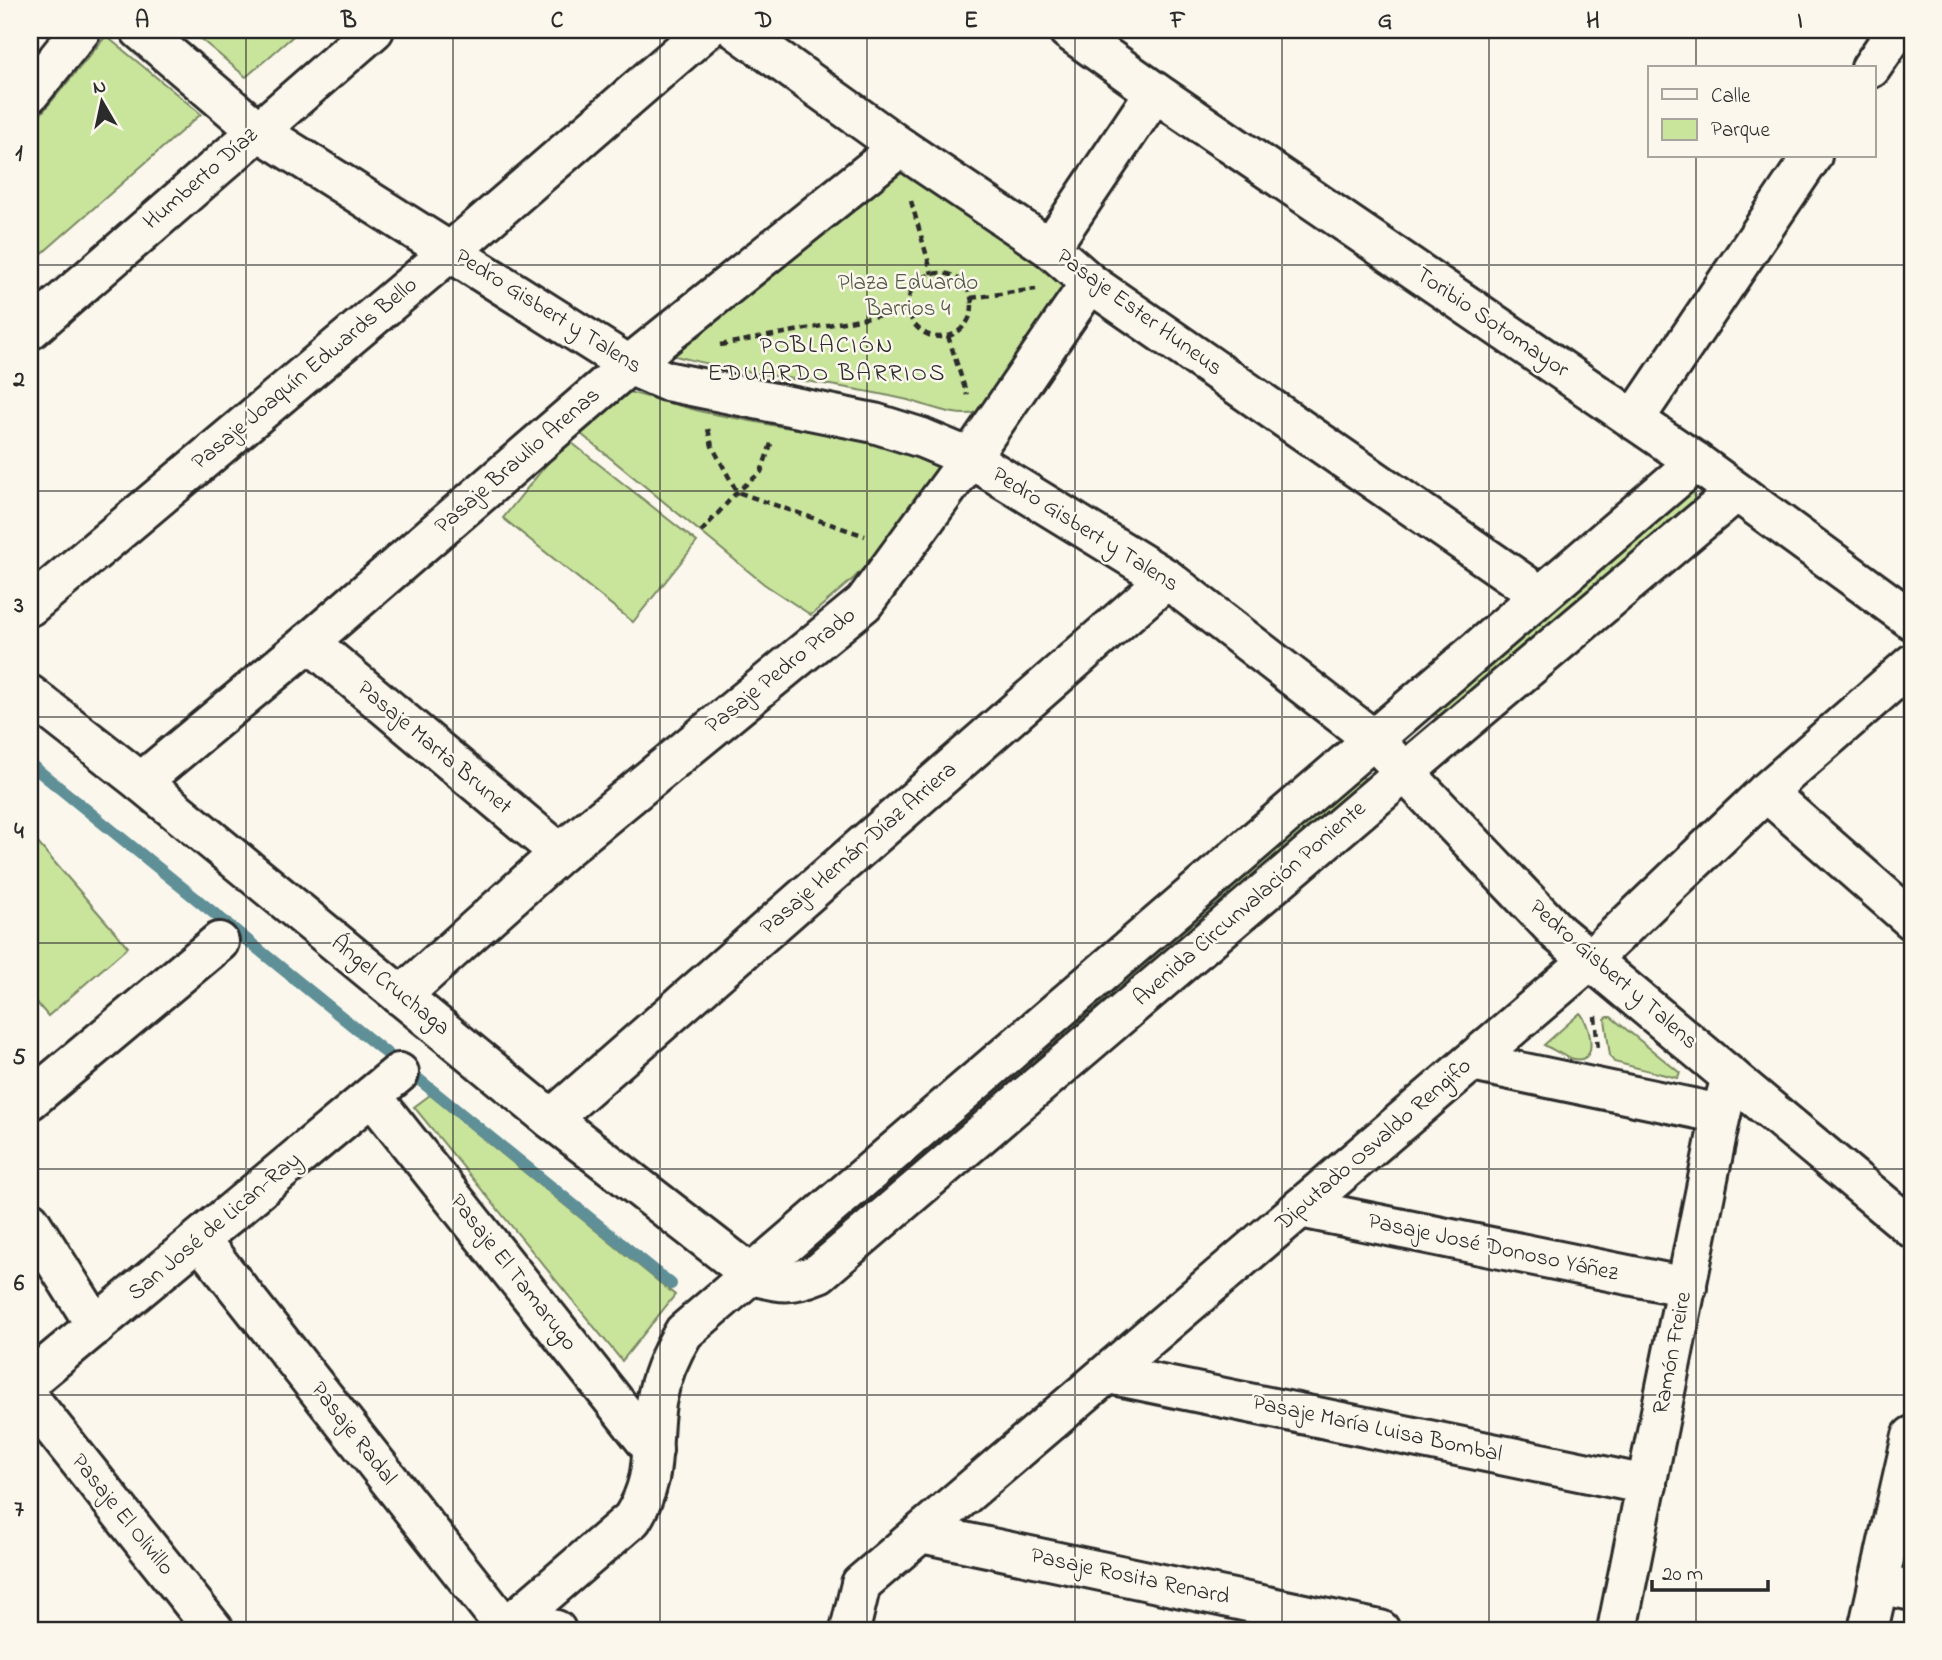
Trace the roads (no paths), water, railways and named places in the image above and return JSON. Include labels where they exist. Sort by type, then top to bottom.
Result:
[{"type":"street","points":[[30,93],[81,30]]},
{"type":"street","name":"Pedro Gisbert y Talens","points":[[140,30],[257,130],[629,365],[666,381],[901,430],[976,450],[1167,579],[1373,739],[1558,933],[1912,1228]]},
{"type":"street","name":"Humberto Díaz","points":[[30,330],[374,30]]},
{"type":"street","name":"Pasaje Joaquín Edwards Bello","points":[[30,607],[450,252],[706,30]]},
{"type":"street","name":"Pasaje Ester Huneus","points":[[737,30],[1049,248],[1090,283],[1541,595]]},
{"type":"street","name":"Toribio Sotomayor","points":[[1068,30],[1155,93],[1696,462],[1912,621]]},
{"type":"street","points":[[1872,66],[1897,30]]},
{"type":"street","points":[[1049,248],[1155,93]]},
{"type":"street","name":"Pasaje Braulio Arenas","points":[[141,782],[309,642],[629,365],[900,146]]},
{"type":"street","points":[[1634,420],[1811,158]]},
{"type":"street","name":"Pasaje Pedro Prado","points":[[401,996],[560,853],[864,603],[976,450],[1090,283]]},
{"type":"street","name":"Avenida Circunvalación Poniente","points":[[507,1626],[632,1519],[645,1499],[651,1476],[656,1401],[673,1351],[684,1332],[1696,462]]},
{"type":"street","name":"Avenida Circunvalación Poniente","points":[[752,1275],[779,1283],[800,1280],[819,1273],[1736,492]]},
{"type":"street","name":"Pasaje Hernán Díaz Arriera","points":[[551,1119],[1167,579]]},
{"type":"street","name":"Pasaje Marta Brunet","points":[[309,642],[560,853]]},
{"type":"street","name":"Diputado Osvaldo Rengifo","points":[[850,1630],[861,1584],[1590,960],[1766,792],[1912,664]]},
{"type":"street","name":"Ángel Cruchaga","points":[[30,695],[141,782],[551,1119],[752,1275]]},
{"type":"street","points":[[1766,792],[1912,920]]},
{"type":"street","points":[[30,1100],[219,942]]},
{"type":"street","points":[[1472,1062],[1721,1114]]},
{"type":"street","name":"Ramón Freire","points":[[1617,1630],[1721,1114],[1731,1077]]},
{"type":"street","name":"San José de Lican-Ray","points":[[30,1380],[386,1085]]},
{"type":"street","name":"Pasaje El Tamarugo","points":[[386,1085],[653,1450]]},
{"type":"street","name":"Pasaje José Donoso Yáñez","points":[[1300,1208],[1687,1287]]},
{"type":"street","points":[[30,1221],[96,1326]]},
{"type":"street","name":"Pasaje Radal","points":[[200,1240],[507,1626]]},
{"type":"street","name":"Pasaje María Luisa Bombal","points":[[1108,1374],[1647,1485]]},
{"type":"street","name":"Pasaje El Olivillo","points":[[30,1399],[214,1630]]},
{"type":"street","points":[[1868,1630],[1895,1588],[1912,1436]]},
{"type":"street","name":"Pasaje Rosita Renard","points":[[921,1533],[1380,1630]]},
{"type":"street","points":[[507,1626],[556,1630]]},
{"type":"waterway","points":[[30,764],[671,1284]]},
{"type":"district","name":"POBLACIÓN EDUARDO BARRIOS","points":[[827,360]]},
{"type":"park label","name":"Plaza Eduardo Barrios 4","points":[[908,296]]}]
